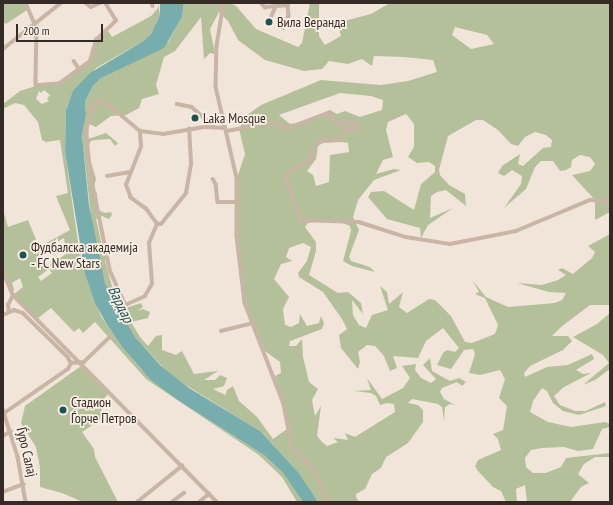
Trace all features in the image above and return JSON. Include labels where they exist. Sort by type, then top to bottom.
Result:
[{"type":"street","points":[[26,3],[36,23],[39,41],[36,85],[59,84],[80,70],[92,59],[92,48],[98,37],[116,21],[105,3]]},
{"type":"street","points":[[3,49],[61,3]]},
{"type":"street","points":[[86,3],[91,7],[100,3]]},
{"type":"street","points":[[224,3],[217,46],[216,87],[237,178],[237,243],[244,303],[284,404],[292,446],[316,473],[328,502]]},
{"type":"street","points":[[261,3],[265,7],[274,8],[286,5],[289,7],[289,16],[284,28]]},
{"type":"street","points":[[269,22],[274,8]]},
{"type":"street","points":[[74,61],[80,70]]},
{"type":"street","points":[[189,129],[191,164],[185,195],[178,200],[161,224],[157,224],[149,243],[151,286],[145,296],[124,306],[110,272],[90,173],[86,131],[92,107],[99,101],[107,103],[140,131],[163,134],[189,129],[214,127],[226,130],[270,123],[288,128],[326,114],[331,115],[340,125],[349,122],[358,125],[360,129],[346,131],[339,140],[318,141],[310,160],[290,172],[287,176],[301,220],[359,222],[406,237],[429,242],[450,244],[516,231],[590,200],[610,201]]},
{"type":"street","points":[[177,104],[192,107],[214,127]]},
{"type":"street","points":[[140,131],[141,147],[126,185],[129,196],[150,214],[157,224]]},
{"type":"street","points":[[107,176],[130,172]]},
{"type":"street","points":[[213,179],[216,184],[218,202],[238,202]]},
{"type":"street","points":[[3,271],[13,295],[217,502]]},
{"type":"street","points":[[9,312],[8,305],[13,295]]},
{"type":"street","points":[[3,315],[18,310],[24,314],[68,357],[71,363]]},
{"type":"street","points":[[221,331],[253,323]]},
{"type":"street","points":[[71,363],[81,363],[109,338]]},
{"type":"street","points":[[4,412],[68,369],[71,363]]},
{"type":"street","name":"Ѓуро Салај","points":[[4,412],[11,431],[24,484],[26,502]]},
{"type":"street","points":[[3,436],[11,431]]},
{"type":"street","points":[[137,502],[182,466]]},
{"type":"street","points":[[3,492],[24,484]]},
{"type":"street","points":[[172,502],[184,493]]},
{"type":"street","points":[[199,502],[209,494]]},
{"type":"green space","points":[[3,3],[23,3],[27,10],[6,24],[3,21]]},
{"type":"green space","points":[[158,3],[160,15],[151,34],[142,42],[96,68],[69,101],[66,110],[65,152],[79,249],[89,286],[101,316],[122,347],[141,369],[179,401],[264,455],[283,473],[303,502],[297,502],[282,477],[259,455],[146,379],[95,322],[83,333],[79,328],[74,332],[51,308],[37,319],[13,295],[23,287],[20,278],[12,283],[14,289],[12,294],[3,271],[3,210],[8,227],[28,220],[39,247],[70,230],[56,196],[68,193],[60,140],[46,142],[42,140],[38,122],[24,105],[15,103],[3,109],[3,104],[20,91],[39,85],[54,85],[90,61],[92,48],[107,29],[112,37],[151,16],[158,8]],"holes":[[[44,90],[50,95],[47,99],[49,101],[42,104],[36,99],[39,91],[41,93]],[[64,238],[66,254],[48,266],[41,251]],[[49,269],[52,273],[41,281],[38,277]]]},
{"type":"green space","points":[[184,3],[230,3],[236,6],[256,29],[298,47],[302,43],[310,3],[319,3],[319,36],[325,45],[341,36],[338,26],[340,22],[371,14],[390,3],[610,3],[610,212],[595,220],[595,200],[572,175],[590,171],[595,164],[590,157],[580,155],[572,160],[571,167],[560,171],[553,161],[541,161],[535,167],[526,189],[504,208],[521,184],[522,176],[512,170],[504,176],[498,173],[502,166],[520,154],[518,164],[523,166],[543,148],[551,147],[552,140],[546,135],[535,132],[525,137],[518,146],[511,144],[498,130],[483,120],[476,120],[448,136],[439,170],[440,175],[449,185],[465,194],[466,206],[446,190],[437,192],[431,196],[430,218],[453,208],[428,225],[421,238],[420,228],[387,219],[368,197],[371,192],[384,191],[414,210],[421,184],[435,172],[435,166],[429,162],[417,163],[408,157],[414,147],[414,124],[406,114],[388,122],[386,130],[393,157],[383,160],[376,174],[394,169],[401,170],[374,180],[358,200],[353,217],[359,230],[349,257],[351,261],[370,267],[375,272],[352,266],[343,261],[351,231],[350,226],[332,219],[308,223],[305,227],[316,242],[316,251],[309,275],[338,293],[348,292],[361,303],[363,314],[352,300],[353,315],[359,325],[366,328],[372,315],[388,310],[380,286],[387,292],[389,304],[403,292],[399,307],[407,313],[429,299],[435,300],[451,316],[465,342],[472,343],[495,334],[498,325],[485,298],[475,294],[479,292],[473,281],[486,297],[508,307],[555,303],[562,300],[566,293],[549,292],[517,283],[542,285],[558,280],[566,275],[558,270],[562,268],[573,274],[592,258],[595,252],[588,246],[610,234],[610,305],[590,305],[561,327],[552,336],[568,336],[572,341],[563,350],[530,366],[524,373],[525,377],[547,367],[568,365],[592,354],[594,359],[576,370],[583,374],[591,373],[564,387],[554,396],[560,405],[575,411],[586,411],[605,402],[606,406],[579,415],[563,411],[553,403],[547,391],[542,388],[533,401],[530,412],[548,422],[571,427],[605,422],[610,424],[610,427],[602,429],[593,449],[578,451],[564,447],[542,448],[531,450],[525,458],[526,467],[533,473],[546,473],[561,467],[566,458],[610,453],[610,457],[595,457],[584,464],[578,474],[589,483],[581,487],[570,502],[527,502],[525,485],[516,489],[517,502],[506,502],[501,491],[493,487],[478,471],[475,466],[478,460],[501,450],[498,439],[493,434],[503,430],[507,406],[499,398],[505,379],[500,370],[480,375],[469,373],[475,354],[473,349],[464,350],[451,369],[437,365],[443,353],[447,350],[455,352],[459,348],[443,328],[426,341],[418,358],[393,356],[397,368],[390,371],[384,356],[375,346],[367,345],[358,352],[360,362],[358,369],[341,348],[339,335],[347,329],[342,319],[323,292],[299,277],[298,273],[307,261],[311,247],[303,243],[289,248],[286,257],[292,261],[281,264],[274,279],[289,297],[283,309],[285,325],[291,327],[299,323],[300,314],[307,326],[319,323],[321,316],[324,323],[322,329],[290,341],[289,346],[296,346],[302,339],[303,357],[309,382],[318,389],[312,400],[315,416],[321,406],[317,436],[322,442],[327,446],[338,442],[333,438],[348,440],[345,433],[355,437],[395,412],[394,404],[387,403],[380,405],[376,396],[371,393],[354,391],[371,390],[367,378],[382,399],[403,388],[410,378],[402,366],[416,364],[415,370],[421,378],[431,383],[436,379],[423,365],[430,358],[432,371],[450,381],[459,378],[466,382],[462,386],[457,382],[442,388],[440,392],[444,399],[455,405],[450,404],[445,407],[444,421],[442,407],[438,404],[412,399],[408,403],[418,405],[423,410],[423,422],[408,443],[386,457],[381,468],[372,474],[365,489],[356,494],[359,502],[318,502],[299,473],[260,431],[171,376],[135,337],[105,283],[93,234],[82,135],[86,115],[85,101],[93,86],[101,78],[168,42],[182,17]],"holes":[[[219,12],[228,21],[238,40],[265,60],[304,71],[322,69],[329,61],[348,64],[362,59],[372,66],[374,56],[433,60],[437,72],[408,81],[381,85],[321,80],[261,105],[247,115],[239,129],[245,154],[238,175],[238,237],[244,290],[248,308],[265,351],[280,362],[281,373],[275,376],[290,427],[273,439],[257,417],[239,401],[233,386],[227,390],[225,395],[213,389],[224,386],[227,378],[220,375],[215,380],[204,380],[218,371],[194,374],[182,351],[176,355],[162,350],[162,335],[156,336],[148,346],[140,337],[131,322],[148,318],[150,312],[143,309],[137,311],[143,307],[141,303],[123,309],[117,304],[105,261],[112,248],[102,246],[96,219],[102,216],[109,219],[112,215],[111,212],[105,213],[98,210],[97,193],[93,190],[96,179],[87,148],[91,141],[95,140],[110,139],[115,146],[118,143],[106,133],[88,139],[89,124],[96,127],[111,116],[126,115],[139,108],[142,99],[159,94],[156,85],[164,57],[175,51],[201,17],[204,59],[210,53],[215,54],[210,29]],[[455,27],[487,35],[494,44],[471,49],[452,35]],[[340,93],[371,96],[383,100],[382,110],[360,117],[345,111],[337,114],[330,110],[304,122],[290,124],[279,115]],[[323,143],[348,143],[349,152],[330,155],[329,182],[316,186],[313,175],[307,171],[316,159],[318,146]]]},
{"type":"green space","points":[[610,313],[610,369],[595,380],[583,385],[609,363],[603,355],[573,337],[597,324]]},
{"type":"green space","points":[[81,366],[109,393],[102,401],[101,419],[82,432],[94,449],[95,457],[118,502],[83,502],[62,493],[40,487],[40,468],[36,447],[21,423],[25,406]]},
{"type":"water","points":[[160,3],[184,3],[182,17],[164,48],[101,78],[93,86],[85,101],[86,115],[82,135],[89,205],[105,283],[135,337],[161,366],[189,388],[260,431],[299,473],[318,502],[303,502],[283,473],[264,455],[179,401],[151,380],[122,347],[106,323],[95,303],[85,274],[65,152],[66,110],[73,91],[90,73],[142,42],[151,34],[160,15]]},
{"type":"place","name":"Вила Веранда","points":[[269,22]]},
{"type":"place","name":"Laka Mosque","points":[[195,118]]},
{"type":"place","name":"Фудбалска академија - FC New Stars","points":[[23,255]]},
{"type":"place","name":"Стадион Ѓорче Петров","points":[[63,410]]},
{"type":"water label","name":"Вардар","points":[[121,304]]}]
